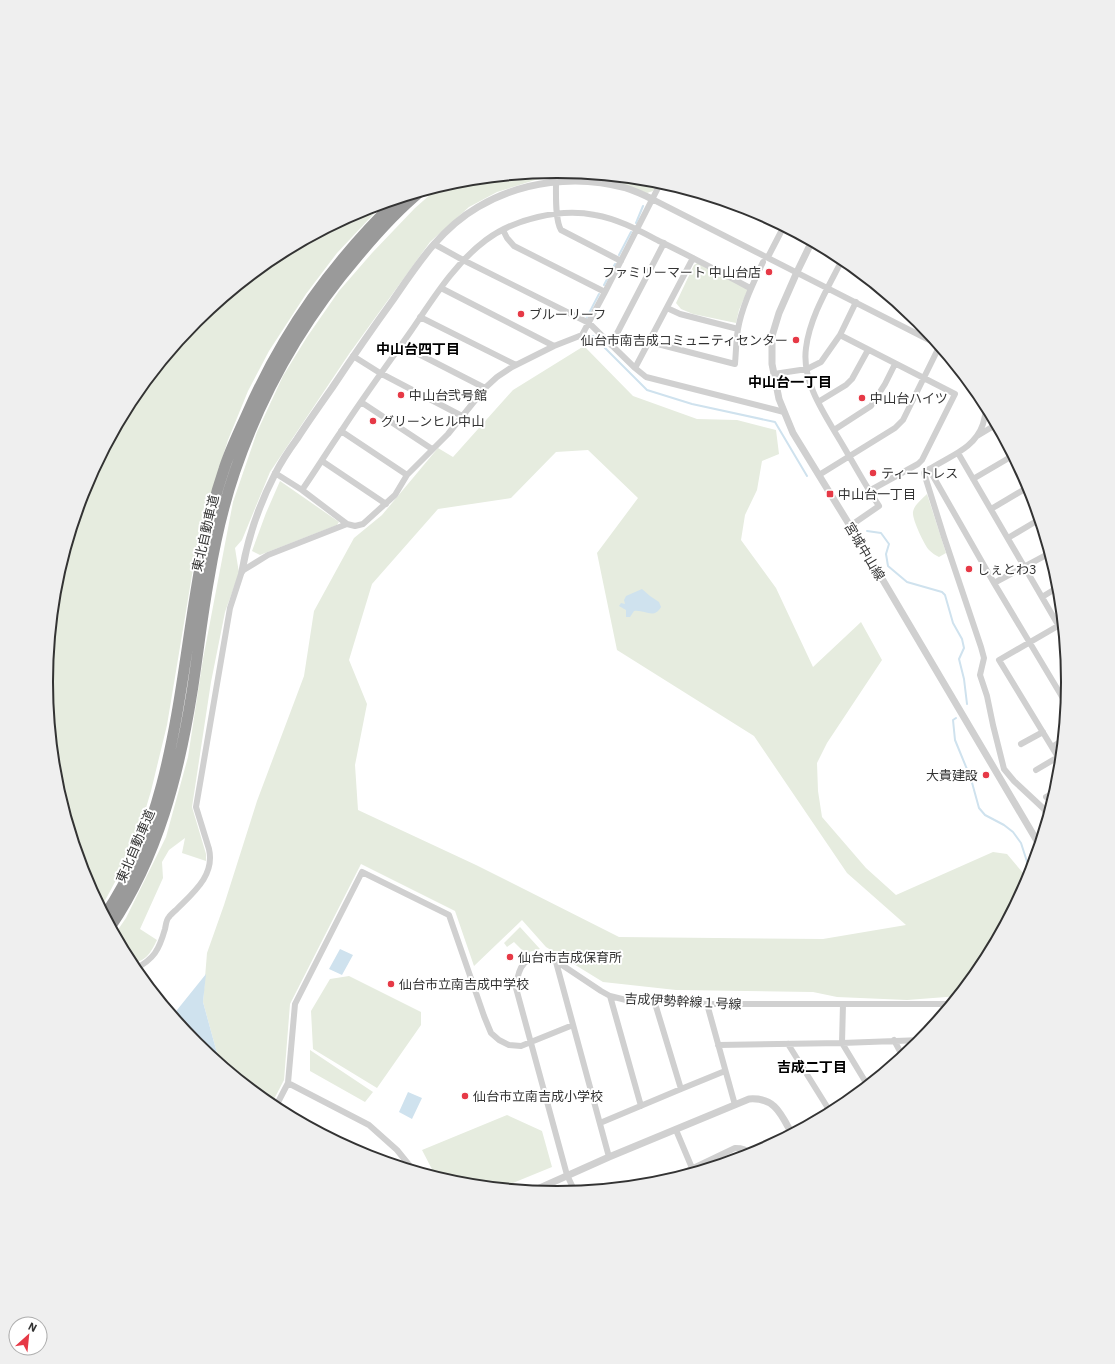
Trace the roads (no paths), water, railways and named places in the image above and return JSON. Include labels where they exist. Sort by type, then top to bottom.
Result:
[{"type":"highway","name":"東北自動車道","points":[[114,921],[144,868],[165,814],[183,743],[208,580],[217,537],[232,480],[245,443],[272,382],[290,350],[322,301],[367,246],[413,199]]},
{"type":"highway","name":"東北自動車道","points":[[108,911],[135,862],[145,838],[162,785],[176,722],[203,551],[216,497],[235,439],[265,374],[298,317],[337,264],[360,237],[392,205]]},
{"type":"street","points":[[141,966],[155,955],[163,936],[168,918],[201,885],[209,870],[211,856],[196,808],[230,608],[242,571],[246,549],[254,521],[275,473],[353,356],[434,244],[448,229],[478,207],[501,195],[522,187],[556,182],[588,181],[627,188],[652,199],[766,260],[797,272],[927,339]]},
{"type":"street","points":[[556,182],[557,214],[559,227],[561,230],[621,261]]},
{"type":"street","points":[[275,473],[302,490],[347,524],[355,526],[363,524],[395,496],[407,475],[448,434],[485,388],[497,377],[516,365],[554,346],[582,335],[658,188]]},
{"type":"street","points":[[302,490],[380,373],[440,288],[463,260],[486,239],[502,230],[530,218],[564,213],[595,215],[619,221],[637,229],[750,288]]},
{"type":"street","points":[[502,230],[506,238],[514,246],[605,292]]},
{"type":"street","points":[[650,342],[735,364],[738,329],[750,288],[782,230]]},
{"type":"street","points":[[611,344],[664,243]]},
{"type":"street","points":[[434,244],[589,323],[635,368],[646,376],[784,412]]},
{"type":"street","name":"宮城中山線","points":[[810,245],[778,313],[772,336],[772,364],[778,399],[793,433],[966,719],[1036,840]]},
{"type":"street","points":[[635,368],[693,258]]},
{"type":"street","points":[[840,264],[812,321],[805,350],[806,369],[818,402],[869,492],[879,506],[850,526]]},
{"type":"street","points":[[440,288],[554,346]]},
{"type":"street","points":[[774,374],[806,369],[821,362],[840,335],[856,302]]},
{"type":"street","points":[[667,308],[680,314],[738,329]]},
{"type":"street","points":[[420,317],[516,365]]},
{"type":"street","points":[[840,335],[955,394],[922,460],[918,464],[869,492]]},
{"type":"street","points":[[401,345],[485,388]]},
{"type":"street","points":[[819,475],[895,428],[902,420],[937,349]]},
{"type":"street","points":[[818,402],[846,385],[852,379],[868,350]]},
{"type":"street","points":[[353,356],[380,373],[462,416]]},
{"type":"street","points":[[834,430],[871,406],[885,384],[895,364]]},
{"type":"street","points":[[361,402],[432,449]]},
{"type":"street","points":[[985,415],[984,423],[977,436],[967,447],[924,473],[984,658],[980,675],[987,696],[992,725],[1004,769],[1014,782],[1044,809],[1045,812]]},
{"type":"street","points":[[977,436],[992,427]]},
{"type":"street","points":[[341,431],[407,475]]},
{"type":"street","points":[[958,453],[1042,597],[1058,620]]},
{"type":"street","points":[[973,479],[1009,458]]},
{"type":"street","points":[[322,461],[386,504]]},
{"type":"street","points":[[930,469],[994,583],[1062,696]]},
{"type":"street","points":[[991,509],[1024,489]]},
{"type":"street","points":[[1008,538],[1036,522]]},
{"type":"street","points":[[242,571],[268,555],[347,524]]},
{"type":"street","points":[[994,583],[1046,555]]},
{"type":"street","points":[[1042,597],[1053,590]]},
{"type":"street","points":[[1057,754],[999,660],[1059,625]]},
{"type":"street","points":[[1021,744],[1043,732]]},
{"type":"street","points":[[1052,746],[1059,742]]},
{"type":"street","points":[[1036,770],[1056,761]]},
{"type":"street","points":[[278,1102],[288,1083],[295,1004],[362,872],[449,915],[491,1033],[499,1040],[510,1046],[521,1046],[573,1025]]},
{"type":"street","name":"吉成伊勢幹線１号線","points":[[572,1186],[568,1175],[516,988],[517,978],[521,966],[528,959],[541,956],[550,956],[556,962],[600,991],[610,996],[630,1001],[654,1000],[707,1004],[946,1004]]},
{"type":"street","points":[[556,962],[609,1157]]},
{"type":"street","points":[[610,996],[641,1106]]},
{"type":"street","points":[[654,1000],[681,1089]]},
{"type":"street","points":[[707,1004],[736,1105]]},
{"type":"street","points":[[844,1004],[842,1043],[865,1082]]},
{"type":"street","points":[[894,1040],[900,1052]]},
{"type":"street","points":[[718,1045],[913,1040]]},
{"type":"street","points":[[788,1044],[828,1108]]},
{"type":"street","points":[[600,1123],[725,1071]]},
{"type":"street","points":[[288,1083],[369,1125],[397,1150],[409,1164]]},
{"type":"street","points":[[545,1186],[609,1157],[749,1099],[759,1098],[769,1102],[779,1111],[790,1130]]},
{"type":"street","points":[[676,1130],[692,1168]]},
{"type":"street","points":[[693,1168],[735,1148],[741,1148],[745,1150]]},
{"type":"water","points":[[642,589],[659,602],[661,607],[655,613],[634,611],[630,617],[626,617],[626,610],[619,606],[621,603],[625,604],[624,600],[626,596]]},
{"type":"water","points":[[340,949],[353,955],[342,975],[329,969]]},
{"type":"water","points":[[206,974],[203,1002],[217,1054],[201,1039],[175,1012]]},
{"type":"water","points":[[408,1092],[422,1098],[412,1119],[399,1112]]},
{"type":"waterway","points":[[636,223],[643,206]]},
{"type":"waterway","points":[[619,255],[631,232]]},
{"type":"waterway","points":[[604,285],[615,264]]},
{"type":"waterway","points":[[586,319],[599,294]]},
{"type":"waterway","points":[[593,336],[647,390],[692,404],[775,422],[807,476]]},
{"type":"waterway","points":[[867,531],[881,533],[889,544],[886,554],[888,566],[907,582],[942,592],[945,595],[953,623],[962,639],[964,648],[959,659],[964,679],[967,704]]},
{"type":"waterway","points":[[956,718],[953,720],[955,740],[971,779],[979,808],[985,815],[1004,825],[1013,832],[1021,843],[1028,864]]},
{"type":"place","name":"ファミリーマート 中山台店","points":[[769,272]]},
{"type":"place","name":"ブルーリーフ","points":[[521,314]]},
{"type":"place","name":"仙台市南吉成コミュニティセンター","points":[[796,340]]},
{"type":"place","name":"中山台弐号館","points":[[401,395]]},
{"type":"place","name":"中山台ハイツ","points":[[862,398]]},
{"type":"place","name":"グリーンヒル中山","points":[[373,421]]},
{"type":"place","name":"ティートレス","points":[[873,473]]},
{"type":"place","name":"中山台一丁目","points":[[830,494]]},
{"type":"place","name":"しぇとわ3","points":[[969,569]]},
{"type":"place","name":"大貴建設","points":[[986,775]]},
{"type":"place","name":"仙台市吉成保育所","points":[[510,957]]},
{"type":"place","name":"仙台市立南吉成中学校","points":[[391,984]]},
{"type":"place","name":"仙台市立南吉成小学校","points":[[465,1096]]},
{"type":"district","name":"中山台四丁目","points":[[418,349]]},
{"type":"district","name":"中山台一丁目","points":[[790,382]]},
{"type":"district","name":"吉成二丁目","points":[[812,1067]]}]
